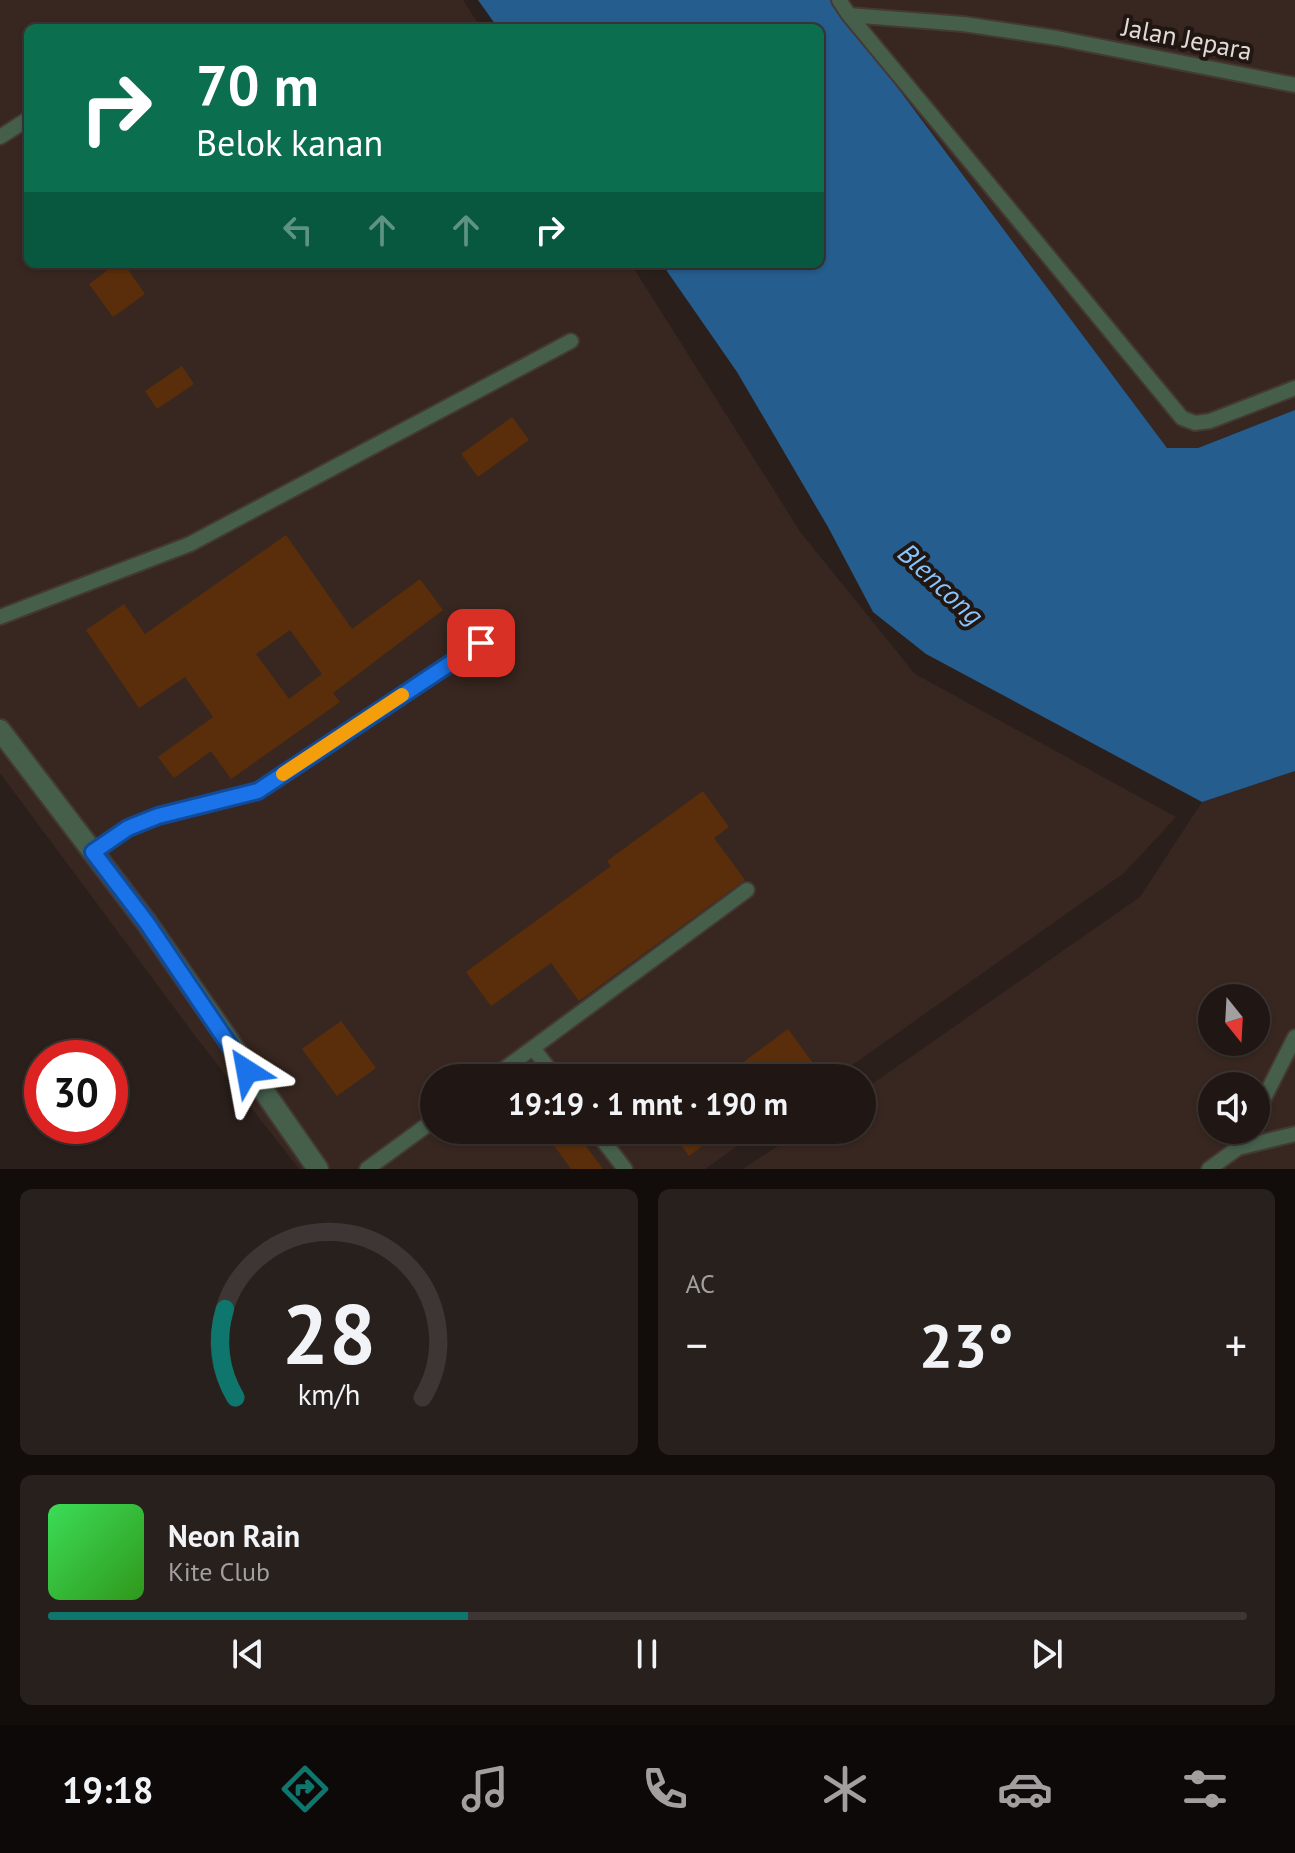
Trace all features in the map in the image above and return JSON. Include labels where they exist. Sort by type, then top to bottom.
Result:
[{"type":"street","points":[[0,730],[147,923],[318,1169]]},
{"type":"lane","points":[[839,0],[1182,418],[1195,423],[1210,421],[1295,388]]},
{"type":"lane","name":"Jalan Jepara","points":[[849,15],[963,24],[1057,38],[1295,85]]},
{"type":"lane","points":[[0,137],[24,122]]},
{"type":"lane","points":[[0,617],[190,544],[571,341]]},
{"type":"lane","points":[[93,852],[128,828],[158,816],[258,791],[481,643]]},
{"type":"lane","points":[[511,1064],[747,890]]},
{"type":"lane","points":[[1270,1086],[1295,1037]]},
{"type":"lane","points":[[533,1048],[545,1064]]},
{"type":"lane","points":[[367,1169],[420,1130]]},
{"type":"lane","points":[[1209,1169],[1238,1148],[1295,1134]]},
{"type":"lane","points":[[606,1144],[625,1169]]},
{"type":"lane","points":[[1238,1148],[1240,1144]]},
{"type":"shaded area","points":[[0,0],[463,0],[478,24],[24,24],[24,268],[634,268],[801,533],[915,674],[1176,817],[1124,873],[854,1064],[420,1064],[420,1144],[740,1144],[705,1169],[299,1169],[196,1037],[0,773]]},
{"type":"shaded area","points":[[832,0],[1295,0],[1295,410],[1198,448],[1167,448]]},
{"type":"shaded area","points":[[1295,771],[1295,1169],[743,1169],[781,1144],[876,1144],[876,1081],[1140,897],[1202,802]]},
{"type":"water","name":"Blencong","points":[[478,0],[832,0],[1167,448],[1198,448],[1295,410],[1295,771],[1202,802],[926,654],[873,612],[828,527],[737,372],[665,268],[824,268],[824,24],[495,24]]},
{"type":"building","points":[[111,268],[127,268],[145,294],[113,317],[89,284]]},
{"type":"building","points":[[182,366],[194,384],[157,409],[145,391]]},
{"type":"building","points":[[512,417],[529,440],[478,477],[461,454]]},
{"type":"building","points":[[286,535],[352,629],[420,579],[443,610],[333,693],[340,702],[231,779],[211,751],[174,778],[158,757],[213,717],[185,677],[139,708],[86,630],[124,604],[145,634]],"holes":[[[290,630],[322,674],[289,699],[256,654]]]},
{"type":"building","points":[[703,791],[729,827],[714,838],[745,880],[579,1001],[551,963],[491,1006],[466,972],[611,866],[607,861]]},
{"type":"building","points":[[341,1021],[376,1068],[337,1096],[302,1049]]},
{"type":"building","points":[[788,1029],[814,1064],[741,1064]]},
{"type":"building","points":[[553,1144],[584,1144],[603,1169],[571,1169]]},
{"type":"building","points":[[680,1144],[705,1144],[689,1156]]},
{"type":"slow traffic","points":[[283,774],[402,695]]},
{"type":"route","points":[[247,1071],[147,923],[93,852],[128,828],[158,816],[258,791],[481,643]]}]
